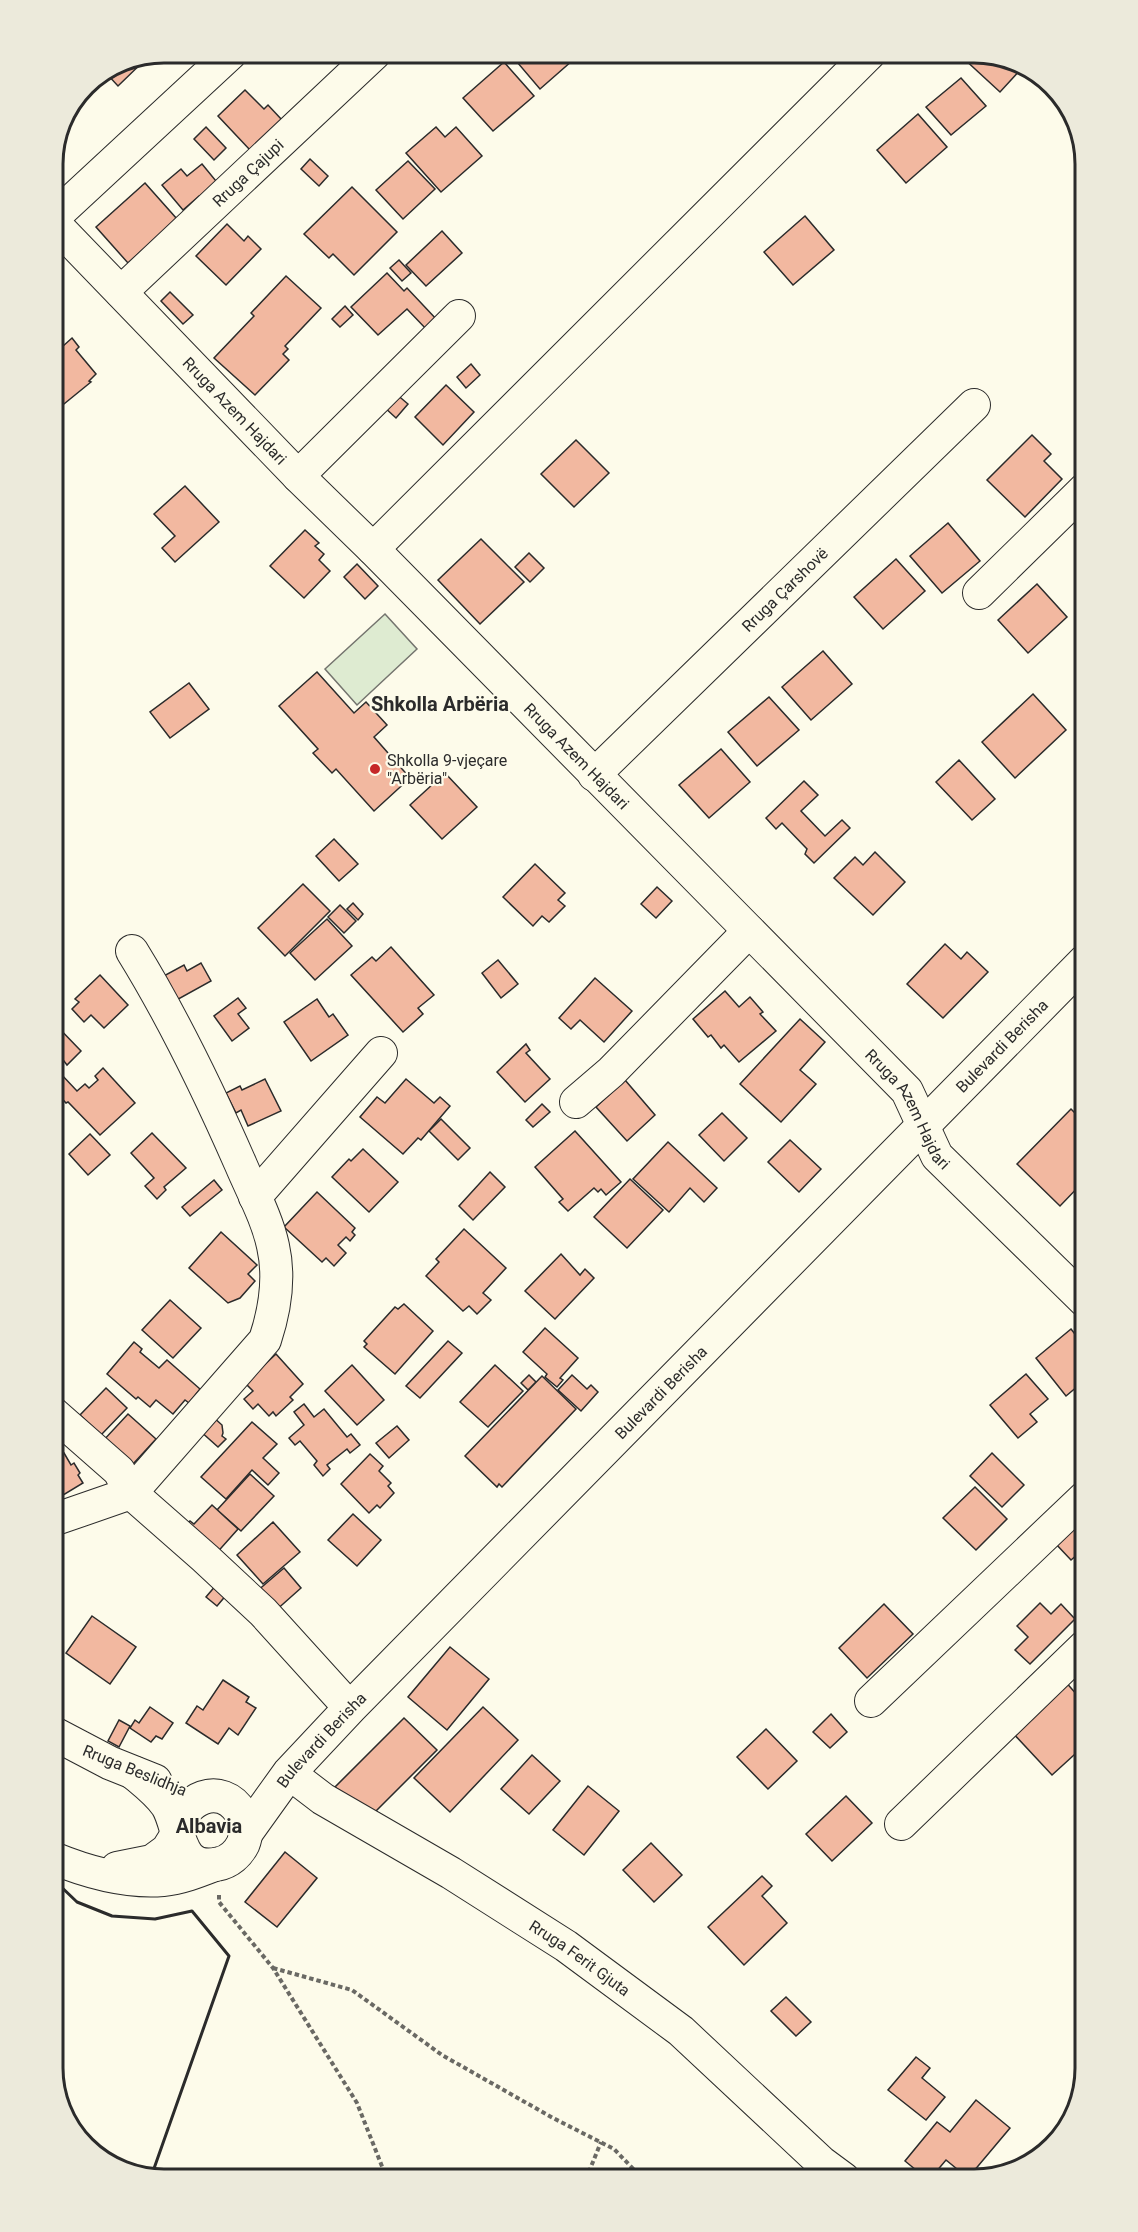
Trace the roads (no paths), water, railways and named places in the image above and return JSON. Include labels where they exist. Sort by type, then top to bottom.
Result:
[{"type":"main road","name":"Bulevardi Berisha","points":[[246,1833],[289,1773],[350,1708],[1075,972]]},
{"type":"main road","name":"Rruga Beslidhja","points":[[63,1739],[110,1763],[184,1792],[211,1796],[242,1793],[289,1773]]},
{"type":"main road","points":[[134,1773],[153,1789],[168,1807],[180,1844],[186,1854],[196,1861],[206,1864],[228,1861],[237,1854],[246,1833],[245,1822],[240,1811],[232,1803],[211,1796],[200,1798],[182,1812],[177,1833]]},
{"type":"street","points":[[63,211],[219,63]]},
{"type":"street","name":"Rruga Çajupi","points":[[121,292],[363,63]]},
{"type":"street","points":[[373,549],[860,63]]},
{"type":"street","name":"Rruga Azem Hajdari","points":[[63,231],[298,476],[373,549],[908,1091],[937,1156],[1075,1290]]},
{"type":"street","points":[[298,476],[459,316]]},
{"type":"street","name":"Rruga Çarshovë","points":[[594,775],[974,405]]},
{"type":"street","points":[[979,593],[1075,500]]},
{"type":"street","points":[[576,1102],[611,1072],[748,931]]},
{"type":"street","points":[[63,1516],[131,1493],[265,1340],[274,1313],[273,1246],[255,1197],[225,1128],[152,983],[132,951]]},
{"type":"street","points":[[255,1197],[381,1053]]},
{"type":"street","points":[[63,1422],[118,1471],[131,1493],[205,1557],[263,1612],[350,1708]]},
{"type":"street","points":[[871,1701],[1075,1507]]},
{"type":"street","points":[[901,1824],[1075,1657]]},
{"type":"street","name":"Rruga Ferit Gjuta","points":[[289,1773],[322,1799],[451,1873],[566,1946],[681,2031],[830,2169]]},
{"type":"street","points":[[83,1870],[122,1868],[152,1861],[167,1850],[177,1833]]},
{"type":"street","points":[[63,1862],[83,1870],[121,1877],[162,1880],[190,1875],[217,1864]]},
{"type":"place","name":"Shkolla 9-vjeçare \"Arbëria\"","points":[[375,769]]},
{"type":"district","name":"Shkolla Arbëria","points":[[440,704]]},
{"type":"district","name":"Albavia","points":[[209,1826]]}]
